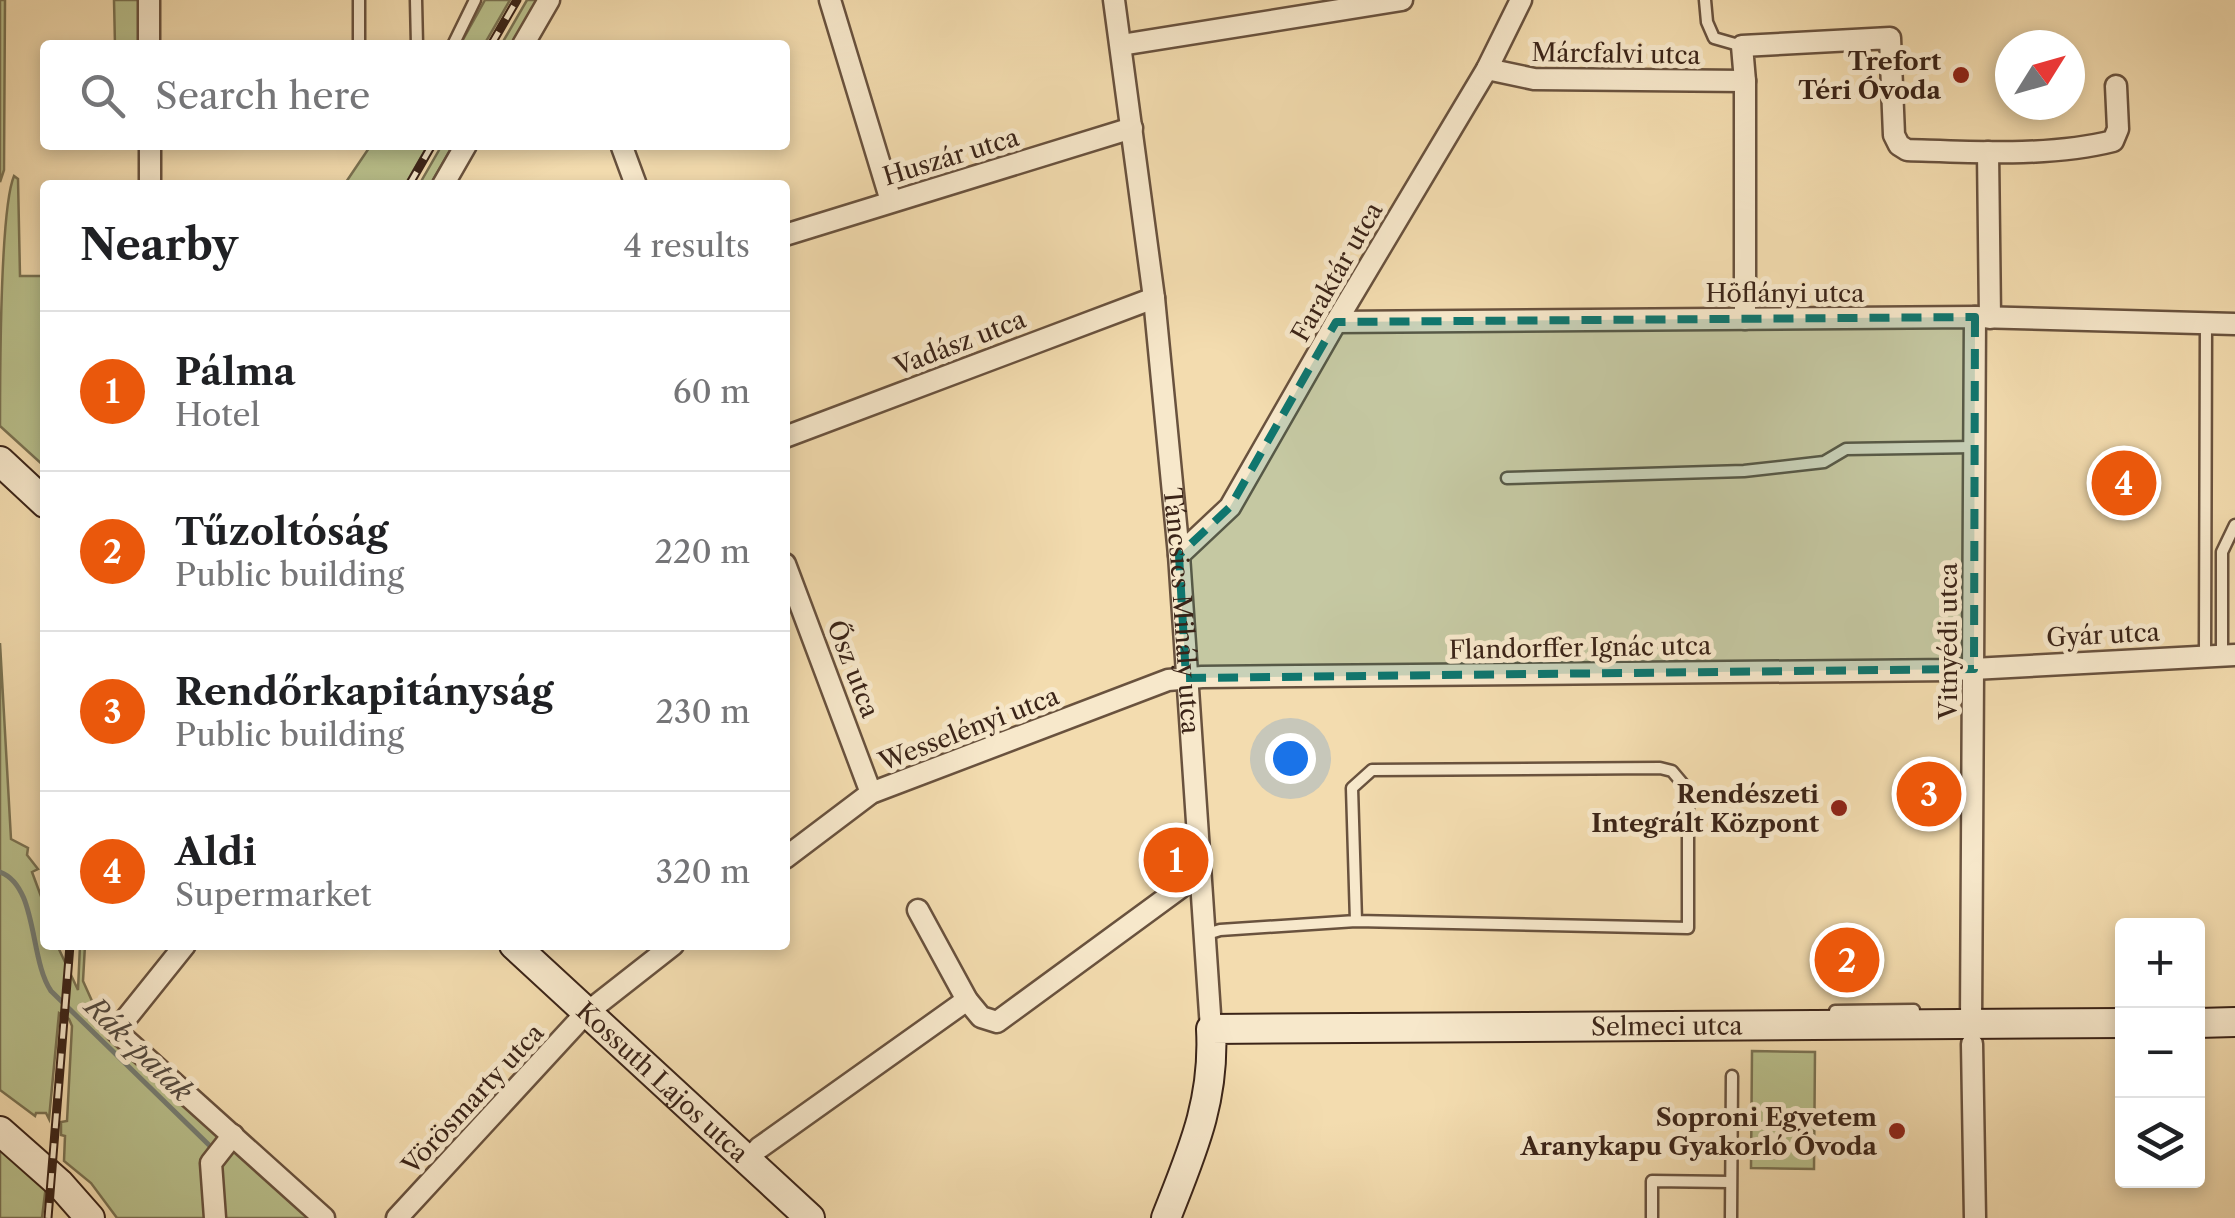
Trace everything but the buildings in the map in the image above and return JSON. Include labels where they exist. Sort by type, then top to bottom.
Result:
[{"type":"street","points":[[149,0],[149,40]]},
{"type":"street","points":[[526,40],[549,0]]},
{"type":"street","points":[[830,0],[890,201]]},
{"type":"street","name":"Táncsics Mihály utca","points":[[1114,0],[1154,298],[1178,555],[1212,1028],[1212,1078],[1203,1124],[1166,1218]]},
{"type":"street","points":[[1121,45],[1402,0]]},
{"type":"street","name":"Faraktár utca","points":[[1178,555],[1230,508],[1486,69],[1521,0]]},
{"type":"street","points":[[1745,318],[1742,46],[1890,38],[1894,135],[1899,145],[1908,150],[1988,152],[2095,146],[2112,141],[2118,130],[2116,86]]},
{"type":"street","name":"Márcfalvi utca","points":[[1486,69],[1534,79],[1745,81]]},
{"type":"street","name":"Huszár utca","points":[[790,233],[1132,128]]},
{"type":"street","points":[[150,150],[150,180]]},
{"type":"street","points":[[446,180],[463,150]]},
{"type":"street","points":[[623,150],[634,180]]},
{"type":"street","name":"Vitnyédi utca","points":[[1975,1218],[1973,447],[1988,152]]},
{"type":"street","name":"Vadász utca","points":[[790,435],[1154,298]]},
{"type":"street","name":"Höflányi utca","points":[[1336,322],[1982,317],[2235,324]]},
{"type":"street","points":[[0,461],[40,497]]},
{"type":"street","name":"Ősz utca","points":[[790,577],[872,793]]},
{"type":"street","name":"Gyár utca","points":[[1974,668],[2221,655]]},
{"type":"street","name":"Flandorffer Ignác utca","points":[[1186,678],[1974,668]]},
{"type":"street","name":"Wesselényi utca","points":[[790,854],[872,793],[1168,680],[1186,678]]},
{"type":"street","points":[[918,910],[967,1000],[981,1017],[997,1022],[1199,874]]},
{"type":"street","points":[[181,950],[116,1031],[324,1218]]},
{"type":"street","name":"Kossuth Lajos utca","points":[[519,950],[810,1218]]},
{"type":"street","points":[[585,1014],[666,950]]},
{"type":"street","points":[[759,1148],[967,1000]]},
{"type":"street","name":"Vörösmarty utca","points":[[397,1218],[585,1014]]},
{"type":"street","points":[[2205,1023],[2235,1022]]},
{"type":"street","name":"Selmeci utca","points":[[1212,1028],[1972,1034],[2115,1024]]},
{"type":"street","points":[[0,1130],[60,1184],[90,1218]]},
{"type":"street","points":[[215,1218],[211,1163],[234,1135]]},
{"type":"lane","points":[[359,0],[360,40]]},
{"type":"lane","points":[[416,0],[417,40]]},
{"type":"lane","points":[[1705,0],[1707,22],[1714,38],[1742,46]]},
{"type":"lane","points":[[455,40],[473,1]]},
{"type":"lane","points":[[2206,324],[2221,655]]},
{"type":"lane","points":[[1507,478],[1744,471],[1824,462],[1846,449],[1973,447]]},
{"type":"lane","points":[[2221,655],[2222,552],[2235,524]]},
{"type":"lane","points":[[1204,935],[1220,930],[1356,921],[1688,928],[1691,801],[1681,780],[1672,771],[1660,768],[1372,770],[1352,788],[1356,921]]},
{"type":"lane","points":[[1828,1011],[1914,1010]]},
{"type":"lane","points":[[1745,1013],[1778,1012]]},
{"type":"lane","points":[[1731,1218],[1732,1076]]},
{"type":"lane","points":[[1652,1218],[1652,1182],[1730,1182]]},
{"type":"highlighted area","points":[[1975,317],[1974,669],[1186,678],[1179,555],[1230,507],[1336,322]]},
{"type":"green space","points":[[0,0],[5,0],[4,170],[0,182]]},
{"type":"green space","points":[[114,0],[139,0],[139,40],[115,40]]},
{"type":"green space","points":[[485,0],[510,0],[487,40],[463,40]]},
{"type":"green space","points":[[527,0],[540,0],[516,40],[504,40]]},
{"type":"green space","points":[[368,150],[425,150],[408,180],[347,180]]},
{"type":"green space","points":[[439,150],[450,150],[433,180],[422,180]]},
{"type":"green space","points":[[14,176],[18,179],[20,276],[40,276],[40,462],[0,426],[3,257]]},
{"type":"green space","points":[[0,643],[11,839],[28,848],[27,855],[38,869],[32,872],[40,894],[40,950],[59,950],[78,990],[80,950],[85,950],[83,981],[92,1001],[326,1218],[117,1218],[91,1183],[64,1161],[61,1122],[67,1121],[72,1026],[59,1013],[49,1119],[46,1113],[35,1116],[0,1090]]},
{"type":"green space","points":[[1752,1051],[1815,1052],[1814,1169],[1751,1168]]},
{"type":"green space","points":[[0,1140],[46,1185],[42,1218],[0,1218]]},
{"type":"waterway","name":"Rák-patak","points":[[0,872],[21,892],[51,991],[209,1145]]},
{"type":"railway","points":[[494,40],[517,0]]},
{"type":"railway","points":[[412,180],[429,150]]},
{"type":"railway","points":[[48,1218],[70,950]]},
{"type":"place","name":"Trefort Téri Óvoda","points":[[1961,75]]},
{"type":"place","name":"Aldi","points":[[2124,483]]},
{"type":"place","name":"Rendőrkapitányság","points":[[1929,794]]},
{"type":"place","name":"Rendészeti Integrált Központ","points":[[1839,808]]},
{"type":"place","name":"Pálma","points":[[1176,860]]},
{"type":"place","name":"Tűzoltóság","points":[[1847,960]]},
{"type":"place","name":"Soproni Egyetem Aranykapu Gyakorló Óvoda","points":[[1897,1131]]}]
